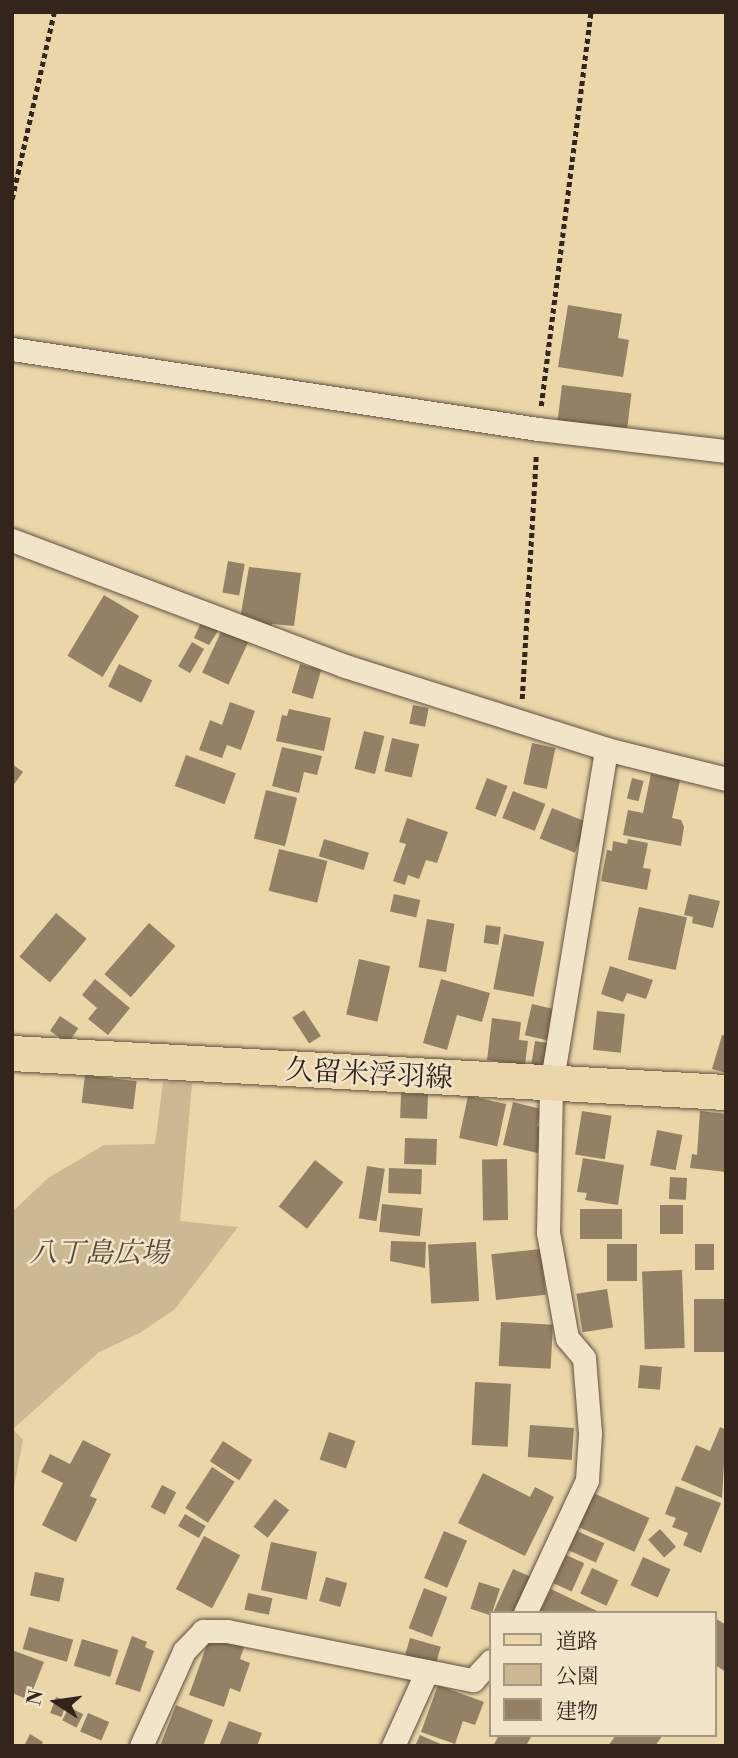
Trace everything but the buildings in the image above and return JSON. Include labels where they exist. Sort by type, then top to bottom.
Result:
[{"type":"main road","name":"久留米浮羽線","points":[[12,1054],[551,1086],[726,1092]]},
{"type":"street","points":[[12,349],[538,429],[726,451]]},
{"type":"street","points":[[12,540],[345,666],[520,718],[606,749],[726,779]]},
{"type":"street","points":[[526,1611],[587,1480],[590,1433],[584,1359],[567,1338],[548,1233],[551,1086],[606,749]]},
{"type":"street","points":[[141,1746],[184,1651],[203,1631],[227,1631],[473,1680],[490,1662]]},
{"type":"street","points":[[393,1746],[427,1671]]},
{"type":"path","points":[[12,198],[54,12]]},
{"type":"path","points":[[520,718],[538,429],[591,12]]},
{"type":"green space","name":"八丁島広場","points":[[163,1082],[192,1084],[180,1221],[238,1227],[175,1309],[140,1333],[99,1352],[13,1429],[23,1440],[12,1497],[12,1212],[48,1178],[104,1145],[155,1144]]}]
